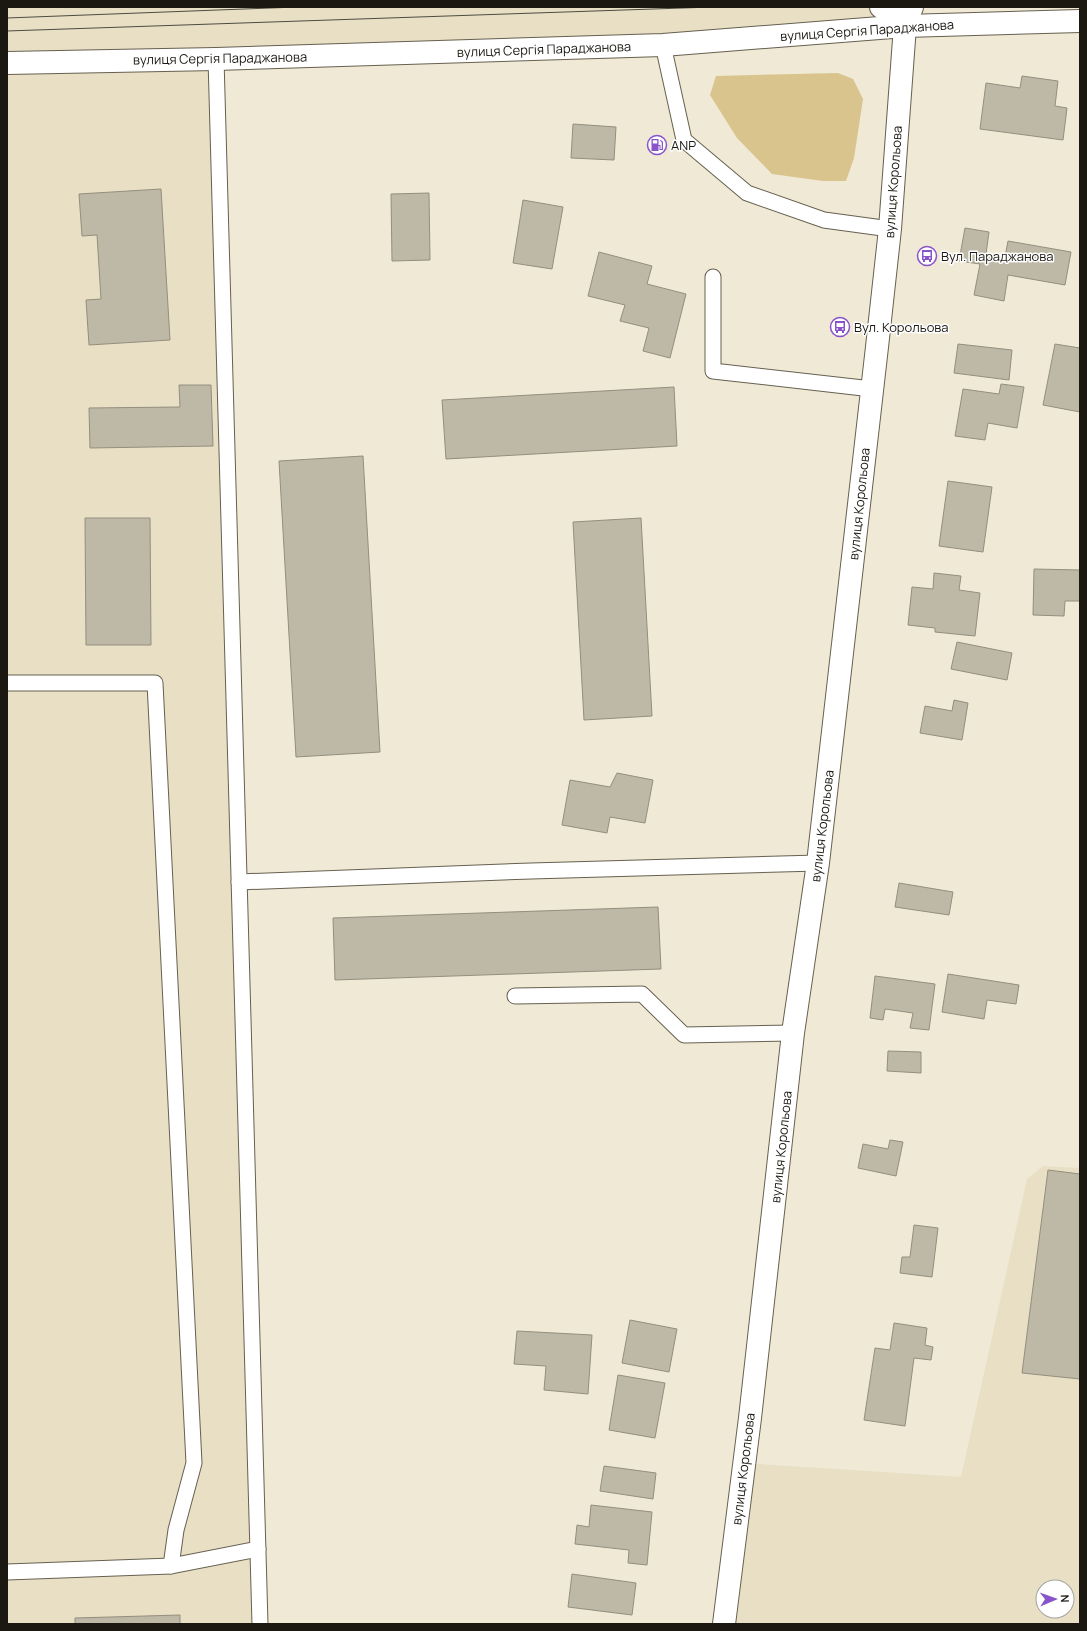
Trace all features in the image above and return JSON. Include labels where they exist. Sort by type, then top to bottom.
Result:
[{"type":"main road","points":[[882,7],[908,16]]},
{"type":"main road","name":"вулиця Сергія Параджанова","points":[[7,63],[216,59],[663,45],[908,16],[1080,21]]},
{"type":"main road","name":"вулиця Корольова","points":[[724,1624],[750,1418],[794,1033],[818,863],[890,229],[908,16]]},
{"type":"lane","points":[[663,45],[684,140],[747,193],[824,220],[890,229]]},
{"type":"lane","points":[[216,59],[260,1624]]},
{"type":"lane","points":[[713,277],[713,371],[872,389]]},
{"type":"lane","points":[[7,683],[155,683],[194,1463],[176,1530],[170,1566]]},
{"type":"lane","points":[[239,882],[818,863]]},
{"type":"lane","points":[[515,996],[642,994],[684,1035],[794,1033]]},
{"type":"lane","points":[[7,1572],[170,1566],[258,1549]]},
{"type":"shaded area","points":[[7,7],[912,7],[905,26],[216,59],[260,1624],[7,1624]]},
{"type":"shaded area","points":[[838,73],[853,79],[863,99],[854,158],[846,181],[823,181],[772,174],[737,138],[710,95],[716,76]]},
{"type":"shaded area","points":[[1043,1166],[1080,1168],[1080,1624],[724,1624],[744,1463],[961,1477],[1027,1179]]},
{"type":"building","points":[[1022,76],[1058,81],[1055,106],[1067,108],[1063,140],[980,129],[986,83],[1020,88]]},
{"type":"building","points":[[573,124],[616,127],[614,160],[571,158]]},
{"type":"building","points":[[161,189],[170,340],[89,345],[86,300],[101,299],[97,235],[82,236],[79,194]]},
{"type":"building","points":[[429,193],[430,260],[392,261],[391,194]]},
{"type":"building","points":[[523,200],[563,207],[552,269],[513,263]]},
{"type":"building","points":[[965,228],[989,232],[986,254],[1005,257],[1008,241],[1071,252],[1065,285],[1008,275],[1004,301],[974,295],[980,264],[959,261]]},
{"type":"building","points":[[599,252],[652,266],[647,284],[686,294],[670,358],[643,351],[649,328],[620,321],[625,305],[588,296]]},
{"type":"building","points":[[958,344],[1012,350],[1009,380],[954,373]]},
{"type":"building","points":[[1055,344],[1080,348],[1080,412],[1043,405]]},
{"type":"building","points":[[1001,384],[1024,387],[1017,428],[988,423],[985,440],[955,436],[963,389],[999,394]]},
{"type":"building","points":[[179,385],[211,385],[213,446],[90,448],[89,408],[180,407]]},
{"type":"building","points":[[674,387],[677,446],[446,459],[442,400]]},
{"type":"building","points":[[363,456],[380,752],[296,757],[279,461]]},
{"type":"building","points":[[948,481],[992,487],[983,552],[939,546]]},
{"type":"building","points":[[85,518],[150,518],[151,645],[86,645]]},
{"type":"building","points":[[641,518],[652,716],[584,720],[573,522]]},
{"type":"building","points":[[1034,569],[1080,570],[1080,601],[1065,601],[1064,616],[1033,615]]},
{"type":"building","points":[[934,573],[961,576],[959,590],[980,593],[975,636],[935,632],[935,628],[908,625],[912,587],[933,589]]},
{"type":"building","points":[[957,642],[1012,653],[1007,680],[951,669]]},
{"type":"building","points":[[954,700],[968,703],[962,740],[920,733],[925,706],[952,711]]},
{"type":"building","points":[[617,773],[653,780],[645,823],[610,817],[607,833],[562,825],[570,780],[610,787]]},
{"type":"building","points":[[899,883],[953,892],[949,915],[895,907]]},
{"type":"building","points":[[658,907],[661,969],[335,980],[333,918]]},
{"type":"building","points":[[948,974],[1019,985],[1016,1004],[987,1000],[984,1019],[942,1012]]},
{"type":"building","points":[[875,976],[935,984],[929,1030],[910,1028],[913,1013],[885,1009],[883,1020],[870,1018]]},
{"type":"building","points":[[888,1051],[921,1052],[921,1073],[887,1071]]},
{"type":"building","points":[[890,1140],[903,1142],[896,1176],[858,1168],[863,1144],[888,1149]]},
{"type":"building","points":[[1048,1170],[1080,1174],[1080,1379],[1022,1373]]},
{"type":"building","points":[[914,1225],[938,1228],[932,1277],[900,1273],[902,1257],[910,1257]]},
{"type":"building","points":[[630,1320],[677,1329],[669,1372],[622,1363]]},
{"type":"building","points":[[894,1323],[927,1328],[925,1345],[933,1347],[931,1360],[914,1358],[905,1426],[864,1420],[875,1348],[890,1350]]},
{"type":"building","points":[[517,1331],[592,1335],[588,1394],[544,1390],[546,1366],[514,1364]]},
{"type":"building","points":[[618,1375],[665,1383],[655,1438],[609,1430]]},
{"type":"building","points":[[604,1466],[656,1473],[653,1499],[600,1491]]},
{"type":"building","points":[[591,1505],[652,1512],[647,1565],[628,1563],[629,1550],[575,1544],[577,1525],[589,1527]]},
{"type":"building","points":[[572,1574],[636,1583],[632,1615],[568,1607]]},
{"type":"building","points":[[180,1615],[180,1624],[75,1624],[75,1618]]},
{"type":"tram line","points":[[7,18],[297,7]]},
{"type":"tram line","points":[[7,31],[712,7]]},
{"type":"place","name":"ANP","points":[[657,145]]},
{"type":"place","name":"Вул. Параджанова","points":[[927,256]]},
{"type":"place","name":"Вул. Корольова","points":[[840,327]]}]
